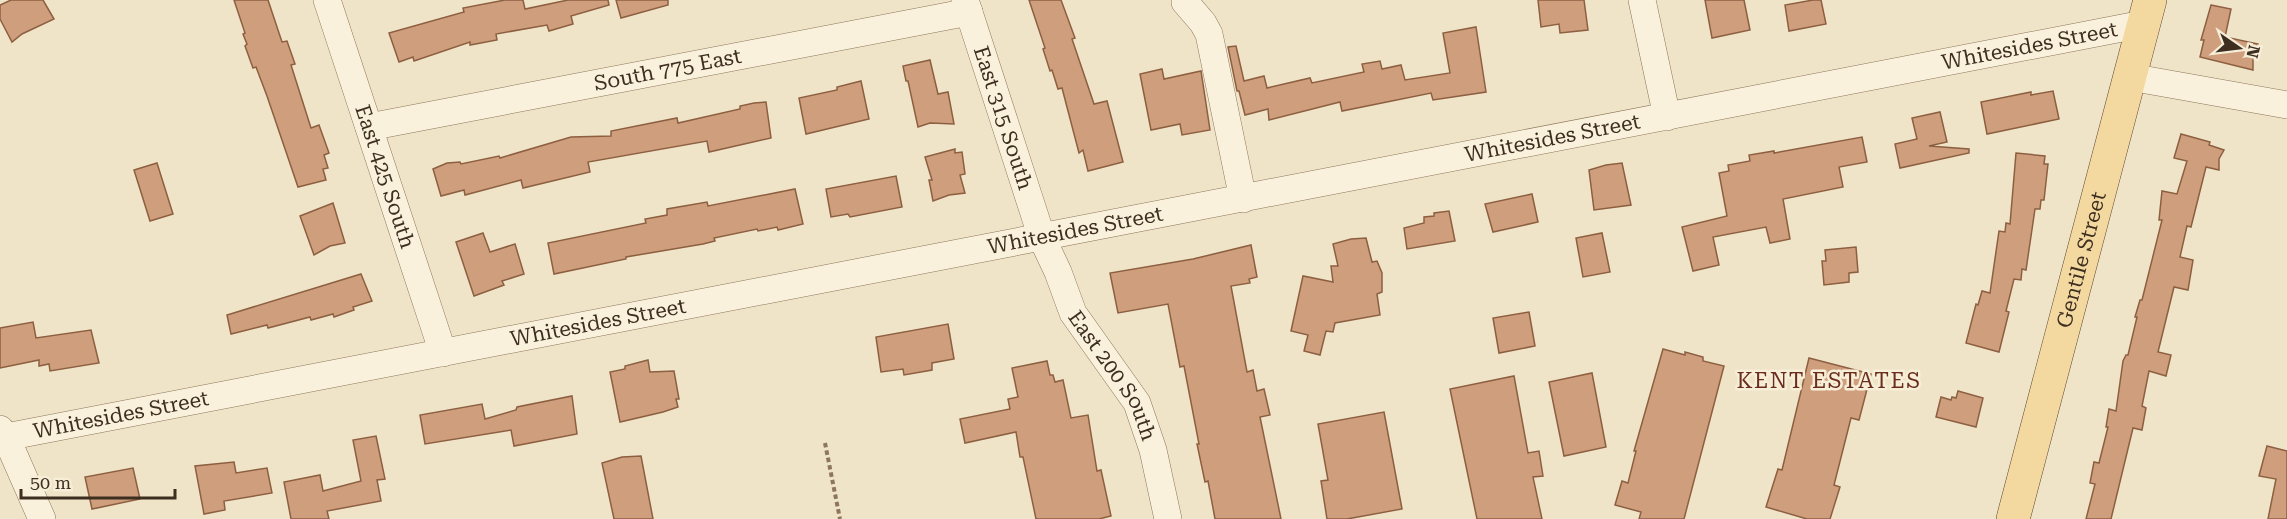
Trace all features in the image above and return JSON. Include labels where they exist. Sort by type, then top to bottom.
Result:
[{"type":"main road","name":"Gentile Street","points":[[2013,519],[2146,12]]},
{"type":"street","name":"East 425 South","points":[[327,0],[443,353]]},
{"type":"street","points":[[1642,0],[1667,117]]},
{"type":"street","points":[[1185,2],[1209,34],[1243,199]]},
{"type":"street","name":"South 775 East","points":[[369,127],[967,6]]},
{"type":"street","name":"East 315 South","points":[[967,6],[1042,238]]},
{"type":"street","name":"Whitesides Street","points":[[3,433],[443,353],[1667,117],[2146,12]]},
{"type":"street","points":[[2130,77],[2287,105]]},
{"type":"street","name":"East 200 South","points":[[1042,238],[1073,313],[1137,403],[1153,450],[1168,519]]},
{"type":"street","points":[[3,433],[42,519]]},
{"type":"path","points":[[825,443],[840,519]]},
{"type":"building","points":[[11,0],[43,0],[54,19],[22,34],[12,42],[0,19],[0,5]]},
{"type":"building","points":[[234,0],[268,0],[282,42],[287,41],[295,64],[291,65],[311,128],[319,125],[329,153],[324,155],[328,168],[323,169],[326,180],[298,187],[267,96],[245,46],[247,44],[243,34],[245,33]]},
{"type":"building","points":[[505,0],[523,0],[525,9],[568,0],[608,0],[609,5],[571,16],[573,24],[549,31],[547,25],[496,34],[497,40],[470,45],[470,42],[414,61],[413,57],[399,62],[389,33],[464,12],[463,8]]},
{"type":"building","points":[[616,0],[668,0],[668,5],[621,18]]},
{"type":"building","points":[[1029,0],[1061,0],[1075,38],[1072,39],[1094,104],[1107,101],[1123,162],[1088,171],[1083,150],[1079,153],[1062,88],[1058,89],[1052,70],[1050,71]]},
{"type":"building","points":[[1538,0],[1584,0],[1588,30],[1560,33],[1559,24],[1541,27]]},
{"type":"building","points":[[1705,0],[1744,0],[1750,30],[1712,38]]},
{"type":"building","points":[[1821,0],[1826,24],[1789,31],[1785,5]]},
{"type":"building","points":[[2211,5],[2231,9],[2225,37],[2258,44],[2253,59],[2253,70],[2200,57],[2204,40],[2201,40]]},
{"type":"building","points":[[1476,27],[1486,92],[1433,100],[1431,93],[1342,111],[1340,102],[1269,120],[1268,109],[1245,115],[1239,91],[1237,91],[1228,47],[1236,46],[1244,81],[1264,76],[1267,88],[1310,78],[1312,83],[1364,72],[1362,64],[1380,61],[1382,69],[1401,65],[1405,80],[1450,73],[1443,33]]},
{"type":"building","points":[[930,60],[938,94],[948,92],[954,124],[930,123],[918,127],[903,66]]},
{"type":"building","points":[[1162,69],[1164,79],[1201,71],[1210,130],[1182,135],[1180,124],[1151,130],[1140,74]]},
{"type":"building","points":[[861,81],[869,119],[806,134],[799,98],[837,90],[837,87]]},
{"type":"building","points":[[2053,91],[2059,119],[1987,134],[1981,102],[2031,92],[2031,95]]},
{"type":"building","points":[[766,102],[771,138],[709,152],[707,141],[588,162],[590,172],[523,188],[521,180],[465,195],[464,190],[441,196],[433,169],[447,163],[460,162],[461,164],[499,156],[500,158],[571,137],[611,136],[611,131],[677,118],[678,123],[740,109],[740,106]]},
{"type":"building","points":[[1940,112],[1947,142],[1929,146],[1969,149],[1969,153],[1900,168],[1895,144],[1917,139],[1912,118]]},
{"type":"building","points":[[2181,134],[2210,142],[2209,145],[2224,150],[2219,159],[2219,170],[2206,167],[2191,227],[2187,226],[2180,257],[2193,260],[2188,290],[2174,287],[2158,352],[2171,355],[2166,376],[2149,371],[2142,406],[2146,408],[2142,430],[2133,428],[2111,519],[2086,519],[2095,484],[2090,483],[2094,462],[2099,463],[2108,427],[2106,427],[2109,409],[2116,411],[2123,361],[2128,355],[2137,317],[2135,317],[2140,300],[2142,300],[2162,220],[2159,220],[2162,191],[2177,194],[2187,161],[2174,158]]},
{"type":"building","points":[[1862,137],[1867,162],[1839,167],[1843,187],[1783,199],[1790,239],[1770,243],[1766,227],[1713,237],[1719,265],[1693,271],[1682,227],[1727,216],[1719,173],[1729,171],[1728,165],[1750,161],[1749,155],[1774,151],[1774,153]]},
{"type":"building","points":[[955,149],[955,153],[962,152],[965,174],[960,175],[965,193],[949,195],[933,201],[929,180],[932,180],[925,157]]},
{"type":"building","points":[[2016,153],[2045,156],[2044,164],[2048,164],[2044,200],[2041,200],[2040,209],[2035,209],[2026,270],[2022,269],[2021,280],[2014,279],[1999,352],[1966,343],[1976,304],[1978,305],[1982,291],[1990,293],[1999,231],[2005,232],[2006,223],[2010,224]]},
{"type":"building","points":[[157,163],[173,214],[150,221],[134,170]]},
{"type":"building","points":[[1622,163],[1631,205],[1594,210],[1589,170]]},
{"type":"building","points":[[896,176],[902,207],[850,217],[848,214],[831,217],[826,189]]},
{"type":"building","points":[[795,189],[803,224],[778,230],[777,227],[758,231],[757,229],[714,238],[715,241],[703,244],[626,257],[626,259],[554,274],[548,243],[646,223],[645,219],[667,215],[667,209],[707,202],[708,206]]},
{"type":"building","points":[[1532,194],[1538,222],[1493,232],[1485,204]]},
{"type":"building","points":[[333,203],[345,243],[330,246],[314,255],[300,216]]},
{"type":"building","points":[[1449,211],[1455,241],[1407,249],[1404,228],[1424,223],[1424,217],[1434,216],[1434,213]]},
{"type":"building","points":[[483,233],[490,252],[515,244],[524,274],[502,281],[504,285],[474,296],[456,242]]},
{"type":"building","points":[[1602,233],[1610,272],[1583,277],[1576,238]]},
{"type":"building","points":[[1366,238],[1372,262],[1377,261],[1382,273],[1382,292],[1377,294],[1380,315],[1335,323],[1333,332],[1326,331],[1320,355],[1304,351],[1308,335],[1291,331],[1303,276],[1333,282],[1331,266],[1338,266],[1333,244]]},
{"type":"building","points":[[1251,245],[1257,277],[1249,279],[1250,283],[1231,286],[1247,372],[1253,370],[1257,391],[1264,389],[1270,415],[1260,417],[1281,519],[1215,519],[1208,481],[1205,482],[1197,444],[1199,444],[1184,366],[1180,367],[1168,304],[1118,313],[1110,273],[1193,259]]},
{"type":"building","points":[[1856,247],[1858,272],[1849,273],[1849,282],[1824,285],[1822,261],[1826,261],[1825,250]]},
{"type":"building","points":[[361,274],[372,301],[353,307],[354,310],[334,317],[333,314],[311,320],[310,317],[268,328],[267,325],[231,334],[227,315]]},
{"type":"building","points":[[1529,312],[1535,346],[1499,353],[1493,318]]},
{"type":"building","points":[[33,322],[36,338],[91,330],[99,363],[50,371],[49,364],[39,366],[39,360],[0,368],[0,328]]},
{"type":"building","points":[[948,324],[954,359],[932,363],[932,370],[904,375],[903,369],[881,372],[876,337]]},
{"type":"building","points":[[1663,349],[1703,357],[1703,361],[1724,366],[1684,519],[1639,519],[1641,512],[1615,505],[1622,481],[1628,483],[1636,451],[1634,451]]},
{"type":"building","points":[[1809,358],[1871,374],[1859,420],[1851,418],[1834,485],[1840,487],[1830,519],[1807,519],[1766,507],[1778,469],[1782,470]]},
{"type":"building","points":[[648,360],[650,372],[674,371],[679,399],[676,399],[678,407],[620,422],[610,372]]},
{"type":"building","points":[[1047,361],[1050,375],[1053,375],[1055,382],[1063,380],[1071,418],[1088,415],[1097,471],[1101,470],[1111,516],[1099,519],[1036,519],[1016,432],[965,443],[960,419],[1010,409],[1008,399],[1018,397],[1012,368]]},
{"type":"building","points":[[1592,373],[1606,447],[1564,456],[1549,382]]},
{"type":"building","points":[[1514,376],[1528,453],[1539,451],[1543,476],[1533,477],[1542,519],[1477,519],[1450,389]]},
{"type":"building","points":[[1958,391],[1983,398],[1976,427],[1936,417],[1941,397],[1951,400],[1952,397],[1956,398]]},
{"type":"building","points":[[572,396],[577,434],[514,446],[511,430],[425,444],[420,415],[482,404],[485,419],[516,410],[517,407]]},
{"type":"building","points":[[1384,412],[1402,509],[1347,519],[1327,519],[1321,481],[1328,480],[1318,424]]},
{"type":"building","points":[[376,436],[385,479],[377,480],[381,501],[327,511],[329,519],[291,519],[284,482],[320,475],[323,491],[361,481],[353,440]]},
{"type":"building","points":[[2267,446],[2287,451],[2287,519],[2268,519],[2276,479],[2259,476]]},
{"type":"building","points":[[641,456],[653,519],[614,519],[602,463],[622,457]]},
{"type":"building","points":[[234,462],[236,473],[267,468],[272,493],[224,501],[225,510],[204,514],[195,466]]},
{"type":"building","points":[[133,468],[140,499],[92,509],[85,477]]},
{"type":"district","name":"KENT ESTATES","points":[[1829,380]]}]
